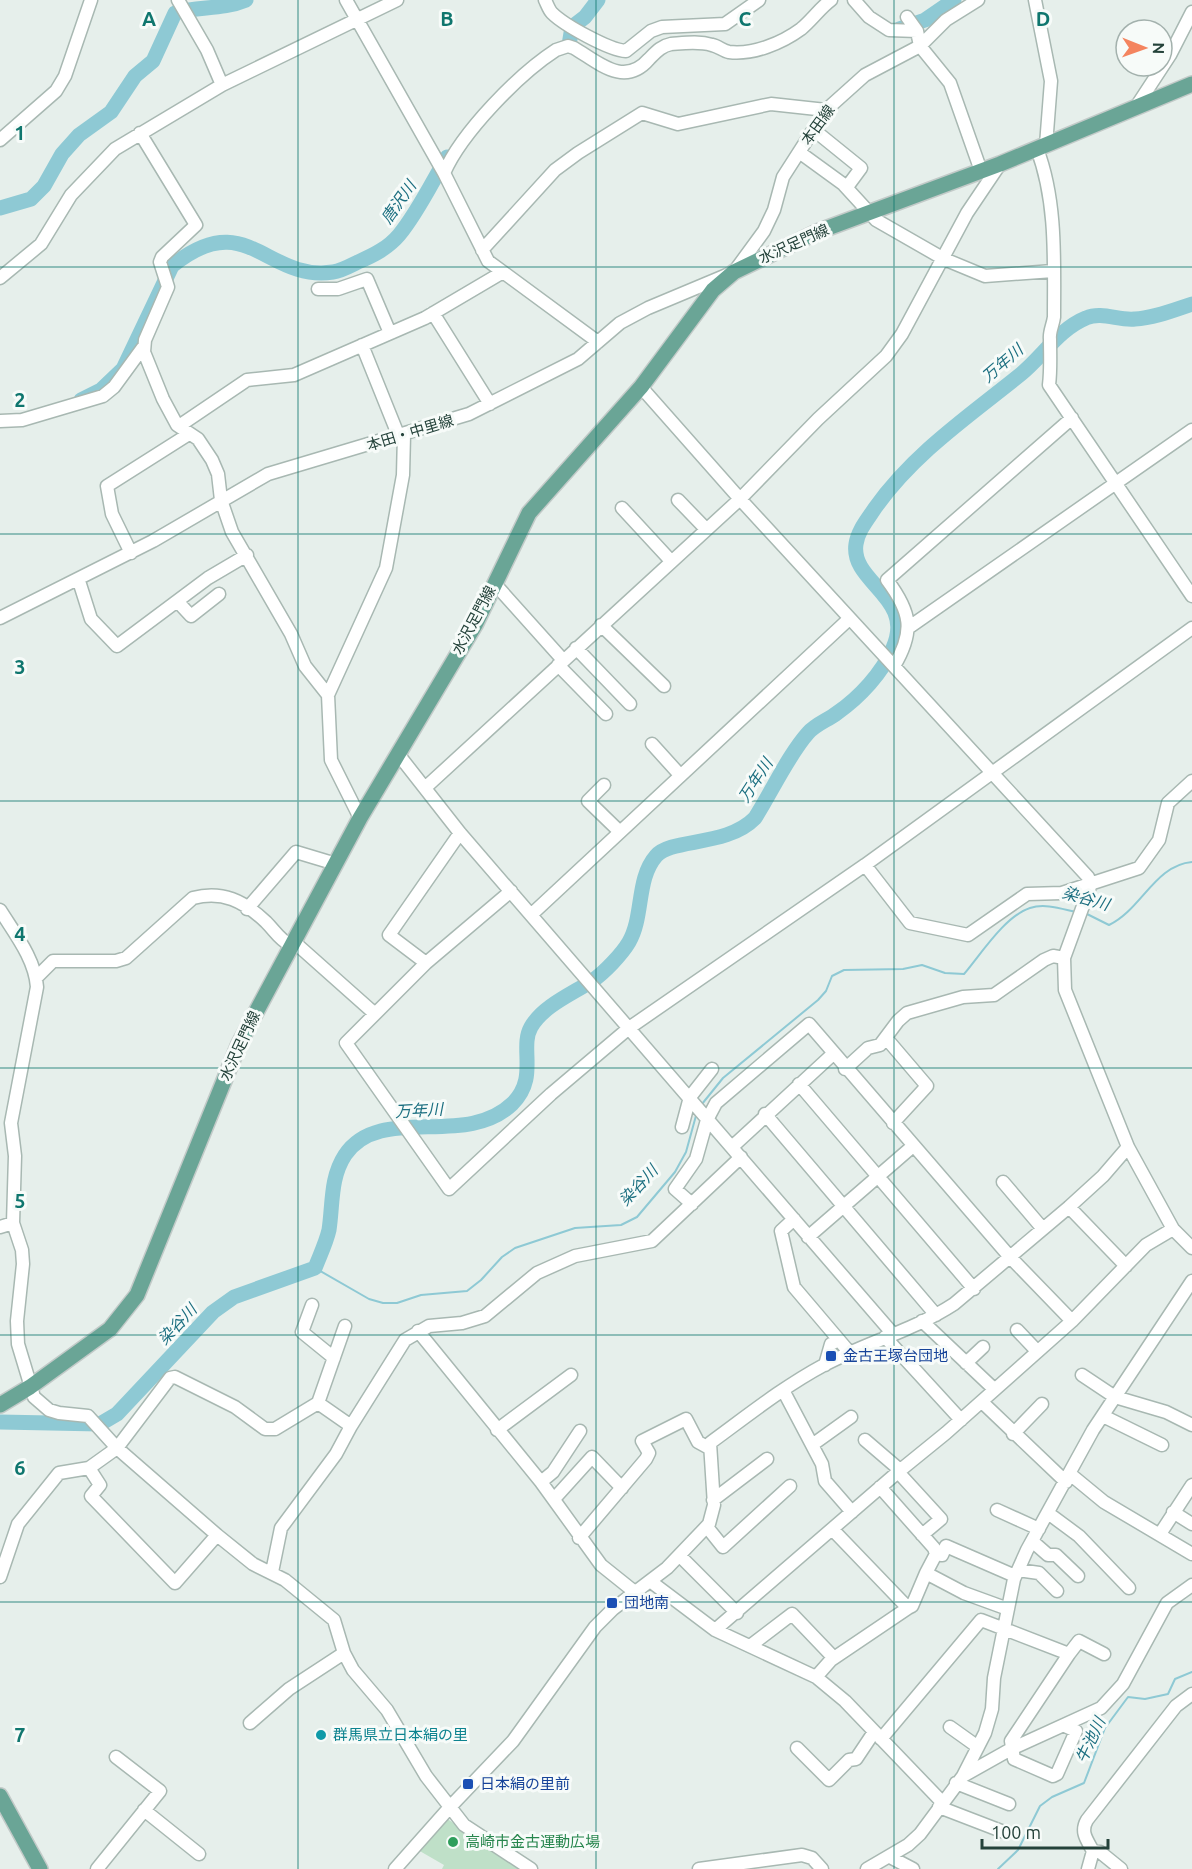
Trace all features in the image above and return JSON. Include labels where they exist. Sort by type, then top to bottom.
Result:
[{"type":"main road","name":"水沢足門線","points":[[0,1405],[30,1387],[110,1329],[137,1295],[239,1044],[291,943],[360,818],[475,625],[529,513],[641,387],[713,290],[734,272],[817,232],[1000,164],[1192,84]]},
{"type":"main road","points":[[0,1796],[40,1869]]},
{"type":"street","points":[[0,140],[56,91],[65,76],[91,0]]},
{"type":"street","points":[[178,0],[207,50],[222,85]]},
{"type":"street","points":[[346,0],[443,171],[488,261],[598,342]]},
{"type":"street","points":[[0,278],[41,244],[71,195],[108,154],[222,85],[397,0]]},
{"type":"street","points":[[545,0],[552,13],[609,48],[626,51],[651,31],[662,27],[725,24],[759,0]]},
{"type":"street","points":[[443,171],[470,130],[556,50],[568,46],[574,48],[610,72],[622,73],[643,66],[656,51],[670,44],[695,42],[713,45],[729,52],[756,50],[785,39],[802,28],[831,0]]},
{"type":"street","points":[[854,0],[869,17],[889,30],[917,31]]},
{"type":"street","name":"本田線","points":[[734,272],[770,220],[783,177],[826,110],[865,75],[920,46],[946,20],[978,0]]},
{"type":"street","points":[[1035,0],[1050,66],[1041,147],[1052,220],[1054,317],[1049,338],[1052,354],[1049,385],[1192,596]]},
{"type":"street","points":[[907,17],[917,31],[920,46],[950,83],[981,171]]},
{"type":"street","points":[[1136,107],[1190,21]]},
{"type":"street","points":[[482,250],[555,170],[642,113],[678,124],[771,104],[826,110]]},
{"type":"street","points":[[814,130],[861,168],[847,187]]},
{"type":"street","points":[[0,421],[22,420],[103,396],[114,387],[144,346],[168,287],[160,262],[162,257],[196,225],[140,134]]},
{"type":"street","points":[[799,152],[847,187],[867,212],[944,259],[985,276],[1053,271]]},
{"type":"street","points":[[426,787],[740,499],[818,419],[886,356],[902,334],[967,213],[1000,164]]},
{"type":"street","points":[[179,426],[247,380],[294,375],[433,313],[503,272]]},
{"type":"street","name":"本田・中里線","points":[[0,618],[131,553],[220,500],[274,472],[452,421],[490,404],[557,371],[620,323],[648,308],[734,272]]},
{"type":"street","points":[[318,289],[338,289],[367,279],[390,333]]},
{"type":"street","points":[[433,313],[490,404]]},
{"type":"street","points":[[360,818],[332,760],[328,695],[386,568],[403,475],[401,436],[362,345]]},
{"type":"street","points":[[144,346],[163,399],[179,426],[198,439],[212,460],[218,474],[220,500],[232,532],[291,634],[305,666],[328,695]]},
{"type":"street","points":[[641,387],[849,619],[1088,877],[1091,884],[1064,958],[1065,990],[1128,1147],[1173,1229],[1192,1248]]},
{"type":"street","points":[[894,666],[907,640],[908,628],[904,605],[887,580],[1072,418]]},
{"type":"street","points":[[908,628],[1192,430]]},
{"type":"street","points":[[131,553],[112,514],[107,486],[189,434]]},
{"type":"street","points":[[678,500],[706,529]]},
{"type":"street","points":[[622,508],[671,561]]},
{"type":"street","points":[[79,580],[91,619],[117,646],[208,578],[247,555]]},
{"type":"street","points":[[178,602],[191,616],[222,598],[208,578]]},
{"type":"street","points":[[494,583],[606,714]]},
{"type":"street","points":[[532,914],[849,619]]},
{"type":"street","points":[[601,625],[664,686]]},
{"type":"street","points":[[511,891],[426,963],[346,1043],[446,1188],[449,1189],[551,1094],[629,1028],[993,774],[1192,627]]},
{"type":"street","points":[[576,648],[630,704]]},
{"type":"street","points":[[652,744],[680,775]]},
{"type":"street","points":[[398,754],[460,833],[741,1157],[962,1420]]},
{"type":"street","points":[[865,865],[910,922],[964,935],[971,934],[1027,894],[1062,893],[1144,864],[1159,840],[1168,803],[1192,781]]},
{"type":"street","points":[[604,785],[588,801],[619,831]]},
{"type":"street","points":[[426,963],[389,934],[460,833]]},
{"type":"street","points":[[247,909],[296,852],[336,864]]},
{"type":"street","points":[[37,977],[53,961],[116,961],[126,958],[193,898],[218,893],[261,918],[279,939],[291,943],[374,1013]]},
{"type":"street","points":[[0,910],[18,935],[37,977],[37,987],[6,1124],[15,1156],[13,1223],[22,1250],[23,1264],[17,1321],[18,1344],[34,1397],[49,1410],[88,1416],[117,1448],[218,1535],[253,1564],[272,1572],[334,1620],[344,1653],[353,1670],[387,1710],[426,1776],[464,1825],[531,1869]]},
{"type":"street","points":[[845,1069],[868,1048],[880,1045],[907,1013],[963,997],[994,995],[1044,960],[1053,956],[1064,958]]},
{"type":"street","points":[[682,1127],[699,1108],[724,1094],[809,1024],[845,1069],[1010,1257],[1072,1322]]},
{"type":"street","points":[[886,1038],[927,1086],[892,1123]]},
{"type":"street","points":[[732,1147],[765,1114],[833,1054]]},
{"type":"street","points":[[692,1204],[675,1189],[696,1159],[699,1108],[712,1069]]},
{"type":"street","points":[[799,1083],[877,1178],[974,1288]]},
{"type":"street","points":[[765,1114],[936,1315]]},
{"type":"street","points":[[808,1237],[913,1146]]},
{"type":"street","points":[[395,1869],[513,1741],[595,1627],[680,1556],[707,1527],[712,1516],[713,1500],[710,1443],[783,1390],[825,1365],[936,1315],[974,1288],[1069,1208],[1103,1176],[1128,1147]]},
{"type":"street","points":[[272,1572],[281,1528],[336,1454],[405,1340],[429,1326],[462,1323],[485,1316],[537,1273],[575,1256],[652,1241],[741,1157]]},
{"type":"street","points":[[1003,1182],[1043,1228]]},
{"type":"street","points":[[1069,1208],[1126,1266]]},
{"type":"street","points":[[794,1219],[781,1231],[794,1287],[850,1353]]},
{"type":"street","points":[[0,1227],[13,1223]]},
{"type":"street","points":[[715,1630],[880,1487],[962,1420],[994,1389],[1072,1322],[1146,1245],[1173,1229]]},
{"type":"street","points":[[867,1869],[890,1857],[920,1834],[959,1779],[978,1747],[992,1709],[994,1678],[1017,1573],[1032,1541],[1103,1416],[1192,1281]]},
{"type":"street","points":[[312,1305],[302,1332],[334,1358]]},
{"type":"street","points":[[922,1321],[994,1389]]},
{"type":"street","points":[[0,1577],[18,1524],[59,1473],[90,1468],[117,1448],[170,1378],[175,1377],[235,1407],[264,1429],[275,1429],[318,1403],[345,1326]]},
{"type":"street","points":[[1017,1330],[1037,1351]]},
{"type":"street","points":[[417,1331],[541,1482],[579,1538],[601,1565],[636,1593]]},
{"type":"street","points":[[825,1365],[831,1344],[838,1340]]},
{"type":"street","points":[[966,1363],[983,1347]]},
{"type":"street","points":[[497,1430],[571,1375]]},
{"type":"street","points":[[1082,1376],[1115,1397],[1166,1412],[1192,1425]]},
{"type":"street","points":[[783,1390],[822,1464],[825,1481],[852,1512]]},
{"type":"street","points":[[982,1402],[1013,1434],[1068,1478],[1192,1554]]},
{"type":"street","points":[[318,1403],[351,1426]]},
{"type":"street","points":[[1013,1434],[1042,1404]]},
{"type":"street","points":[[1103,1416],[1162,1445]]},
{"type":"street","points":[[812,1445],[851,1417]]},
{"type":"street","points":[[579,1538],[649,1456],[642,1441],[687,1419],[698,1442],[709,1448]]},
{"type":"street","points":[[541,1482],[553,1472],[580,1431]]},
{"type":"street","points":[[865,1440],[899,1471],[941,1519],[922,1535]]},
{"type":"street","points":[[554,1499],[592,1457],[622,1488]]},
{"type":"street","points":[[713,1500],[767,1459]]},
{"type":"street","points":[[90,1468],[100,1485],[91,1496],[175,1583],[218,1535]]},
{"type":"street","points":[[1160,1534],[1192,1485]]},
{"type":"street","points":[[707,1527],[723,1547],[790,1486]]},
{"type":"street","points":[[880,1487],[936,1554],[942,1555],[946,1546],[1017,1573],[1040,1572],[1057,1591]]},
{"type":"street","points":[[997,1510],[1039,1529]]},
{"type":"street","points":[[1173,1512],[1192,1524]]},
{"type":"street","points":[[1048,1513],[1079,1536],[1129,1588]]},
{"type":"street","points":[[833,1530],[908,1608]]},
{"type":"street","points":[[1032,1541],[1048,1555],[1056,1555],[1078,1576]]},
{"type":"street","points":[[816,1677],[834,1658],[912,1606],[936,1554]]},
{"type":"street","points":[[680,1556],[737,1613]]},
{"type":"street","points":[[926,1573],[964,1593],[1008,1608]]},
{"type":"street","points":[[650,1581],[715,1630],[816,1677],[877,1735],[940,1805],[1004,1832]]},
{"type":"street","points":[[959,1779],[1011,1749],[1101,1708],[1116,1694],[1167,1603],[1192,1585]]},
{"type":"street","points":[[750,1646],[792,1614],[834,1658]]},
{"type":"street","points":[[797,1748],[829,1780],[849,1760],[856,1759],[981,1620],[1069,1654]]},
{"type":"street","points":[[1065,1726],[1076,1731],[1057,1774],[1053,1776],[1014,1759],[1011,1741],[1079,1641],[1104,1654]]},
{"type":"street","points":[[250,1723],[289,1689],[344,1653]]},
{"type":"street","points":[[1088,1869],[1093,1851],[1084,1834],[1083,1827],[1087,1820],[1176,1706],[1192,1694]]},
{"type":"street","points":[[950,1727],[978,1747]]},
{"type":"street","points":[[97,1869],[159,1791],[116,1757]]},
{"type":"street","points":[[959,1779],[1009,1804]]},
{"type":"street","points":[[144,1810],[199,1854]]},
{"type":"street","points":[[1093,1851],[1100,1852],[1121,1869]]},
{"type":"street","points":[[699,1869],[802,1855],[812,1858],[822,1869]]},
{"type":"street","points":[[890,1857],[913,1869]]},
{"type":"green space","name":"高崎市金古運動広場","points":[[445,1820],[449,1820],[522,1869],[442,1869],[444,1865],[418,1850]]},
{"type":"waterway","points":[[0,208],[31,199],[44,186],[62,154],[79,135],[111,112],[135,76],[153,61],[175,13],[246,0]]},
{"type":"waterway","points":[[569,45],[572,27],[585,17],[598,0]]},
{"type":"waterway","name":"唐沢川","points":[[899,29],[925,20],[954,0]]},
{"type":"waterway","name":"唐沢川","points":[[81,400],[101,390],[123,369],[172,266],[198,249],[219,243],[238,244],[290,267],[310,272],[333,272],[342,269],[375,254],[395,240],[412,217],[447,157]]},
{"type":"waterway","name":"万年川","points":[[0,1422],[100,1424],[117,1414],[213,1312],[234,1297],[315,1268],[329,1230],[333,1191],[340,1164],[345,1155],[360,1140],[379,1131],[471,1124],[493,1117],[512,1104],[525,1084],[527,1044],[531,1027],[550,1007],[602,973],[626,947],[637,921],[645,875],[656,856],[663,850],[730,834],[755,818],[787,763],[808,733],[854,700],[883,666],[893,648],[898,630],[896,616],[890,603],[862,570],[857,558],[856,544],[864,525],[890,488],[962,420],[1021,374],[1059,336],[1076,323],[1098,315],[1129,319],[1142,318],[1192,304]]},
{"type":"waterway","name":"染谷川","points":[[1085,913],[1109,925],[1130,909],[1168,871],[1192,862]]},
{"type":"waterway","name":"染谷川","points":[[702,1104],[723,1078],[818,1000],[826,991],[832,976],[844,970],[903,969],[922,965],[945,973],[964,974],[1003,927],[1021,912],[1042,906],[1076,912]]},
{"type":"waterway","name":"染谷川","points":[[315,1268],[369,1299],[383,1303],[397,1303],[421,1295],[467,1291],[481,1280],[502,1257],[515,1248],[575,1228],[621,1225],[637,1217],[675,1172],[686,1152],[697,1112]]},
{"type":"waterway","name":"牛池川","points":[[998,1869],[1018,1850],[1040,1806],[1052,1797],[1084,1783],[1105,1728],[1128,1697],[1145,1699],[1168,1694],[1175,1679],[1192,1672]]},
{"type":"place","name":"金古王塚台団地","points":[[831,1356]]},
{"type":"place","name":"団地南","points":[[612,1603]]},
{"type":"place","name":"群馬県立日本絹の里","points":[[321,1735]]},
{"type":"place","name":"日本絹の里前","points":[[468,1784]]},
{"type":"place","name":"高崎市金古運動広場","points":[[453,1842]]}]
